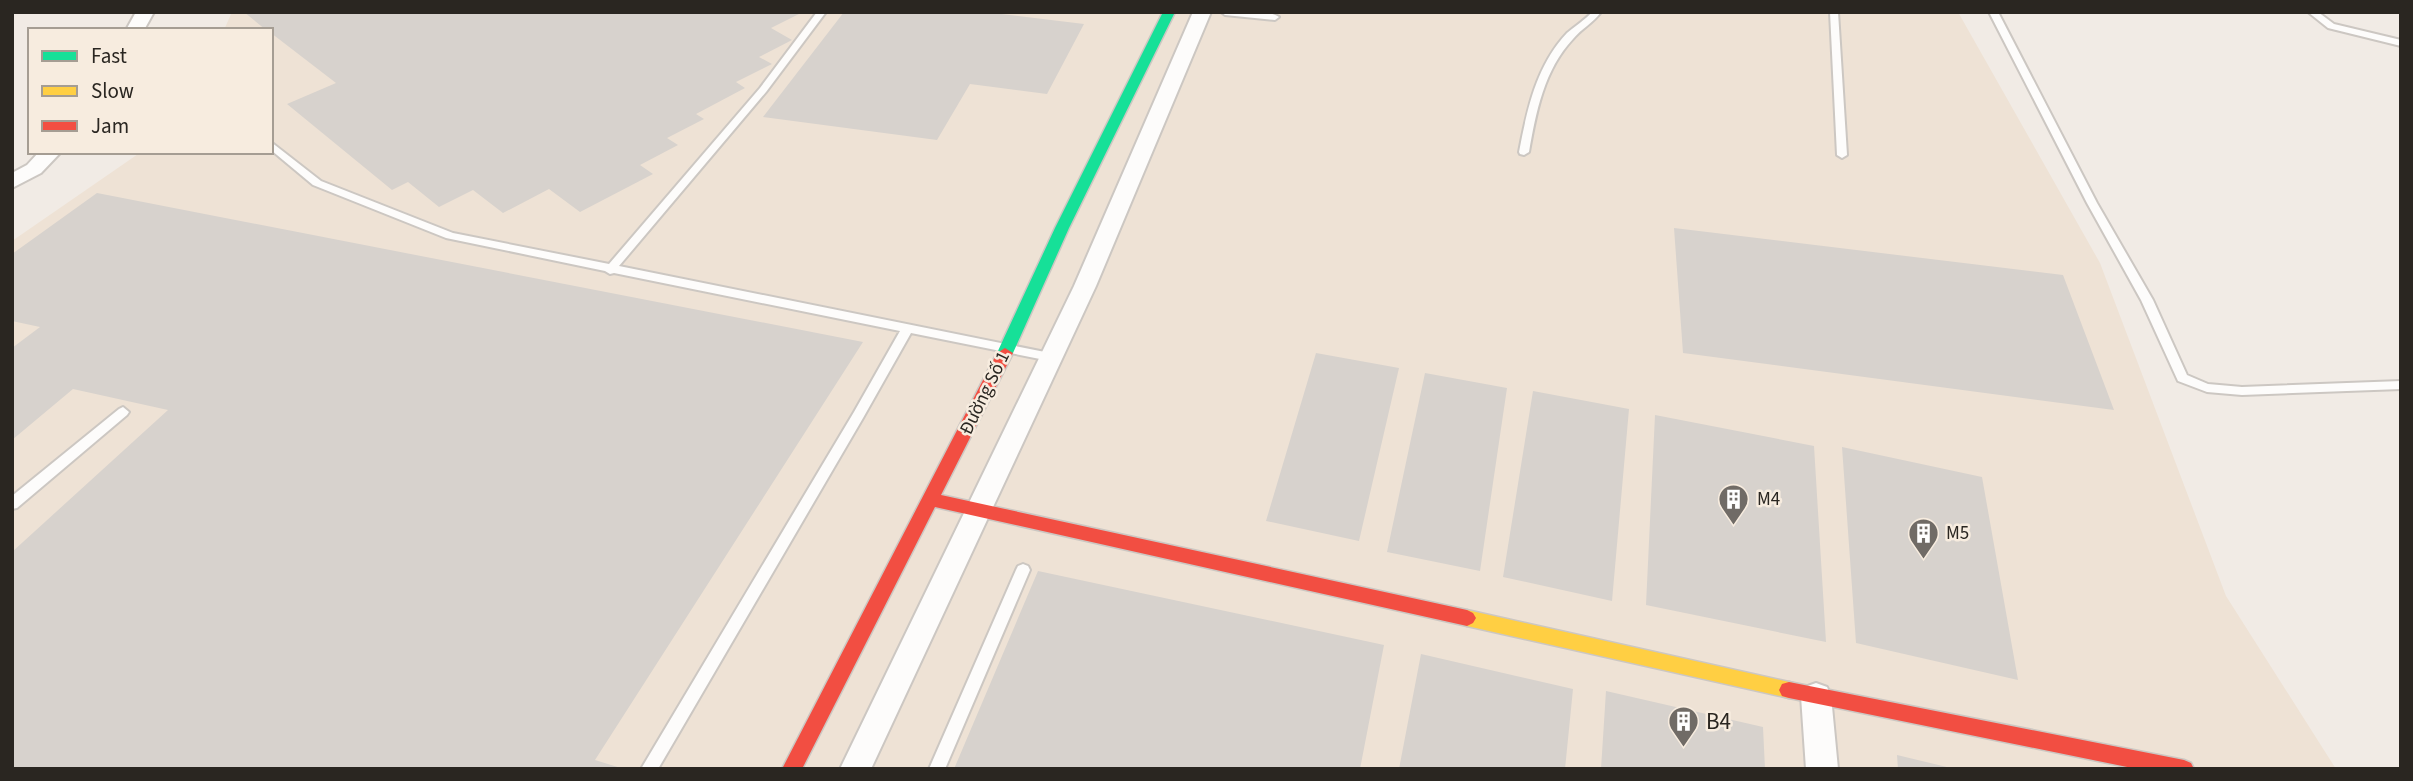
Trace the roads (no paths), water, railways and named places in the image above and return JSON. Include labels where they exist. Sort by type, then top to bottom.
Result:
[{"type":"street","points":[[136,28],[145,12]]},
{"type":"street","name":"Đường Số 1","points":[[792,769],[932,500],[1169,12]]},
{"type":"street","points":[[855,769],[1085,286],[1202,12]]},
{"type":"street","points":[[12,182],[34,169],[49,154]]},
{"type":"street","points":[[932,500],[1816,696],[2184,769]]},
{"type":"street","points":[[1816,696],[1822,769]]},
{"type":"lane","points":[[610,271],[763,90],[822,12]]},
{"type":"lane","points":[[1225,12],[1275,17]]},
{"type":"lane","points":[[1524,152],[1535,94],[1552,61],[1571,35],[1590,22],[1597,12]]},
{"type":"lane","points":[[1834,12],[1842,155]]},
{"type":"lane","points":[[1993,12],[2092,203],[2147,300],[2182,378],[2207,388],[2242,391],[2401,385]]},
{"type":"lane","points":[[2312,12],[2331,26],[2401,43]]},
{"type":"lane","points":[[273,147],[317,183],[450,236],[610,271],[1050,357]]},
{"type":"lane","points":[[649,769],[859,415],[906,329]]},
{"type":"lane","points":[[12,504],[123,412]]},
{"type":"lane","points":[[937,769],[1023,570]]},
{"type":"place","name":"M4","points":[[1734,526]]},
{"type":"place","name":"M5","points":[[1923,560]]},
{"type":"place","name":"B4","points":[[1683,748]]}]
